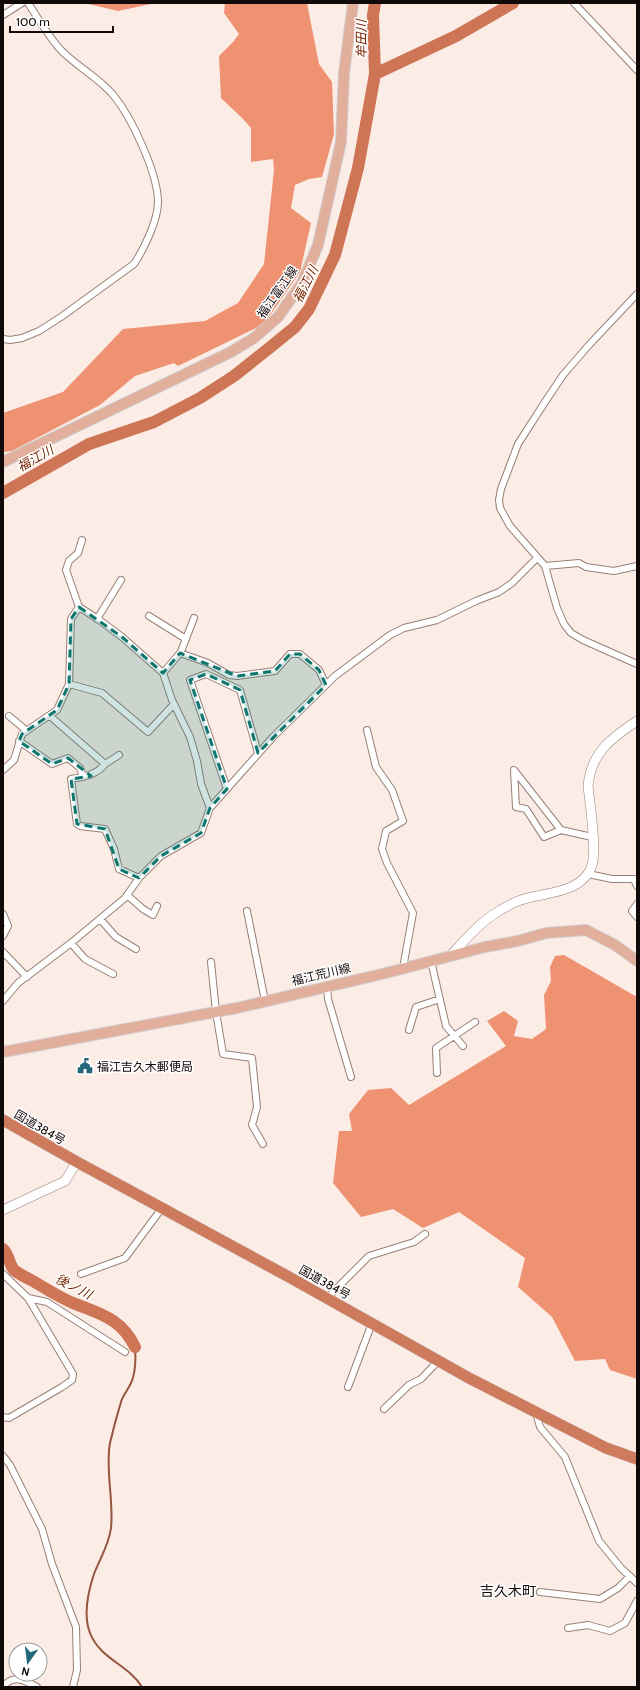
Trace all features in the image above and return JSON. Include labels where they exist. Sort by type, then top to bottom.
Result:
[{"type":"highway","name":"国道384号","points":[[3,1120],[439,1360],[469,1378],[606,1448],[637,1459]]},
{"type":"main road","name":"福江富江線","points":[[3,462],[230,352],[254,338],[271,325],[278,317],[302,283],[319,241],[341,142],[344,73],[353,3]]},
{"type":"main road","name":"福江荒川線","points":[[3,1052],[216,1012],[546,933],[586,930],[615,945],[637,961]]},
{"type":"street","points":[[3,15],[22,3]]},
{"type":"street","points":[[3,339],[10,340],[22,338],[39,331],[61,317],[134,264],[140,256],[153,223],[158,204],[157,190],[152,172],[140,139],[126,113],[114,96],[101,82],[59,48],[28,3]]},
{"type":"street","points":[[574,3],[637,70]]},
{"type":"street","points":[[637,294],[563,375],[518,444],[510,462],[499,500],[500,508],[510,526],[545,566],[557,608],[564,624],[571,633],[583,640],[637,664]]},
{"type":"street","points":[[82,540],[78,553],[69,561],[66,570],[79,607],[122,637],[163,673],[174,704],[190,737],[197,761],[201,784],[210,808]]},
{"type":"street","points":[[3,1001],[18,983],[71,943],[127,895],[139,878],[161,856],[201,833],[210,808],[258,753],[326,685],[359,657],[390,635],[411,625],[437,620],[476,600],[499,592],[521,575],[537,558]]},
{"type":"street","points":[[545,566],[579,563],[586,567],[614,571],[637,566]]},
{"type":"street","points":[[97,619],[121,580]]},
{"type":"street","points":[[3,770],[14,760],[22,734],[57,710],[69,684],[71,619],[79,607]]},
{"type":"street","points":[[149,616],[186,639]]},
{"type":"street","points":[[163,673],[180,654],[194,618]]},
{"type":"street","points":[[180,654],[208,663],[229,675],[237,676],[275,671],[290,654],[300,654],[319,670],[326,685]]},
{"type":"street","points":[[227,789],[190,680],[206,674],[240,690],[258,753]]},
{"type":"street","points":[[69,684],[102,693],[148,732],[174,704]]},
{"type":"street","points":[[9,716],[27,731]]},
{"type":"street","points":[[50,716],[105,764]]},
{"type":"street","points":[[450,956],[467,938],[498,911],[521,900],[563,891],[580,882],[588,874],[594,858],[588,786],[589,777],[593,765],[603,748],[614,736],[637,721]]},
{"type":"street","points":[[367,730],[376,766],[392,790],[402,821],[386,831],[382,849],[387,863],[413,913],[402,968]]},
{"type":"street","points":[[19,741],[52,764],[68,758],[80,768],[83,777]]},
{"type":"street","points":[[120,755],[105,764],[101,769],[83,777],[71,779],[77,824],[80,826],[105,829],[114,850],[119,869],[139,878]]},
{"type":"street","points":[[561,830],[514,770],[516,807],[526,809],[544,837],[561,830],[592,837]]},
{"type":"street","points":[[588,874],[612,879],[634,879],[637,886]]},
{"type":"street","points":[[127,895],[143,909],[153,915],[157,906]]},
{"type":"street","points":[[637,904],[632,911],[637,917]]},
{"type":"street","points":[[247,911],[265,1001]]},
{"type":"street","points":[[3,914],[8,926],[3,936]]},
{"type":"street","points":[[100,919],[116,937],[136,949]]},
{"type":"street","points":[[71,943],[85,959],[113,974]]},
{"type":"street","points":[[3,952],[27,977]]},
{"type":"street","points":[[430,961],[446,1026],[463,1046]]},
{"type":"street","points":[[211,962],[216,1012],[223,1054],[252,1058],[257,1107],[252,1125],[263,1144]]},
{"type":"street","points":[[327,986],[328,999],[351,1077]]},
{"type":"street","points":[[409,1030],[416,1007],[440,999]]},
{"type":"street","points":[[437,1073],[436,1048],[475,1022]]},
{"type":"street","points":[[3,1210],[65,1181],[77,1162]]},
{"type":"street","points":[[81,1274],[125,1258],[162,1208]]},
{"type":"street","points":[[327,1298],[369,1256],[414,1242],[425,1234]]},
{"type":"street","points":[[3,1274],[28,1298],[73,1374],[72,1380],[62,1388],[9,1418],[3,1417]]},
{"type":"street","points":[[28,1298],[47,1302],[125,1352]]},
{"type":"street","points":[[348,1387],[372,1323]]},
{"type":"street","points":[[384,1408],[409,1385],[421,1379],[439,1360]]},
{"type":"street","points":[[536,1413],[540,1427],[565,1457],[599,1541],[637,1583]]},
{"type":"street","points":[[3,1456],[10,1465],[42,1530],[52,1564],[76,1627],[77,1670],[73,1687]]},
{"type":"street","points":[[540,1592],[600,1599],[618,1588],[630,1576]]},
{"type":"street","points":[[568,1628],[588,1625],[610,1631],[625,1623],[637,1601]]},
{"type":"street","points":[[4,1687],[11,1679],[16,1678],[37,1687]]},
{"type":"highlighted area","points":[[79,607],[122,637],[163,673],[180,653],[237,676],[275,671],[290,654],[300,654],[319,670],[326,685],[258,753],[240,690],[206,674],[190,680],[227,789],[210,808],[201,833],[161,856],[139,878],[119,869],[105,829],[77,824],[71,779],[91,776],[68,758],[52,764],[19,741],[22,734],[57,710],[69,684],[71,619]]},
{"type":"shaded area","points":[[84,3],[156,3],[118,11]]},
{"type":"shaded area","points":[[225,3],[307,3],[319,64],[332,82],[334,134],[322,177],[309,179],[295,185],[291,208],[311,223],[300,272],[264,324],[178,366],[174,363],[135,376],[100,405],[12,451],[3,452],[3,413],[63,392],[123,329],[205,321],[238,303],[264,264],[274,170],[273,159],[251,162],[251,128],[221,98],[219,56],[239,34],[224,13]]},
{"type":"shaded area","points":[[564,955],[637,997],[637,1379],[610,1370],[605,1359],[575,1361],[552,1317],[518,1287],[525,1258],[459,1212],[423,1228],[393,1209],[361,1217],[333,1183],[339,1131],[352,1131],[349,1114],[368,1090],[391,1088],[409,1105],[506,1046],[487,1021],[504,1011],[518,1021],[514,1036],[532,1039],[546,1029],[544,995],[551,981],[550,967],[555,956]]},
{"type":"waterway","name":"福江川","points":[[3,493],[89,444],[154,422],[200,398],[234,376],[273,345],[295,327],[309,309],[335,255],[358,168],[375,74],[373,15],[375,3]]},
{"type":"waterway","name":"福江川","points":[[375,74],[456,36],[513,3]]},
{"type":"waterway","name":"後ノ川","points":[[3,1249],[7,1254],[14,1270],[63,1298],[109,1318],[123,1329],[135,1347]]},
{"type":"waterway","points":[[135,1347],[135,1370],[133,1379],[122,1399],[110,1443],[108,1463],[112,1518],[111,1528],[106,1546],[96,1568],[88,1596],[87,1619],[90,1633],[95,1642],[107,1656],[130,1673],[142,1687]]},
{"type":"place","name":"福江吉久木郵便局","points":[[85,1066]]},
{"type":"district","name":"吉久木町","points":[[508,1591]]},
{"type":"water label","name":"牟田川","points":[[361,39]]}]
